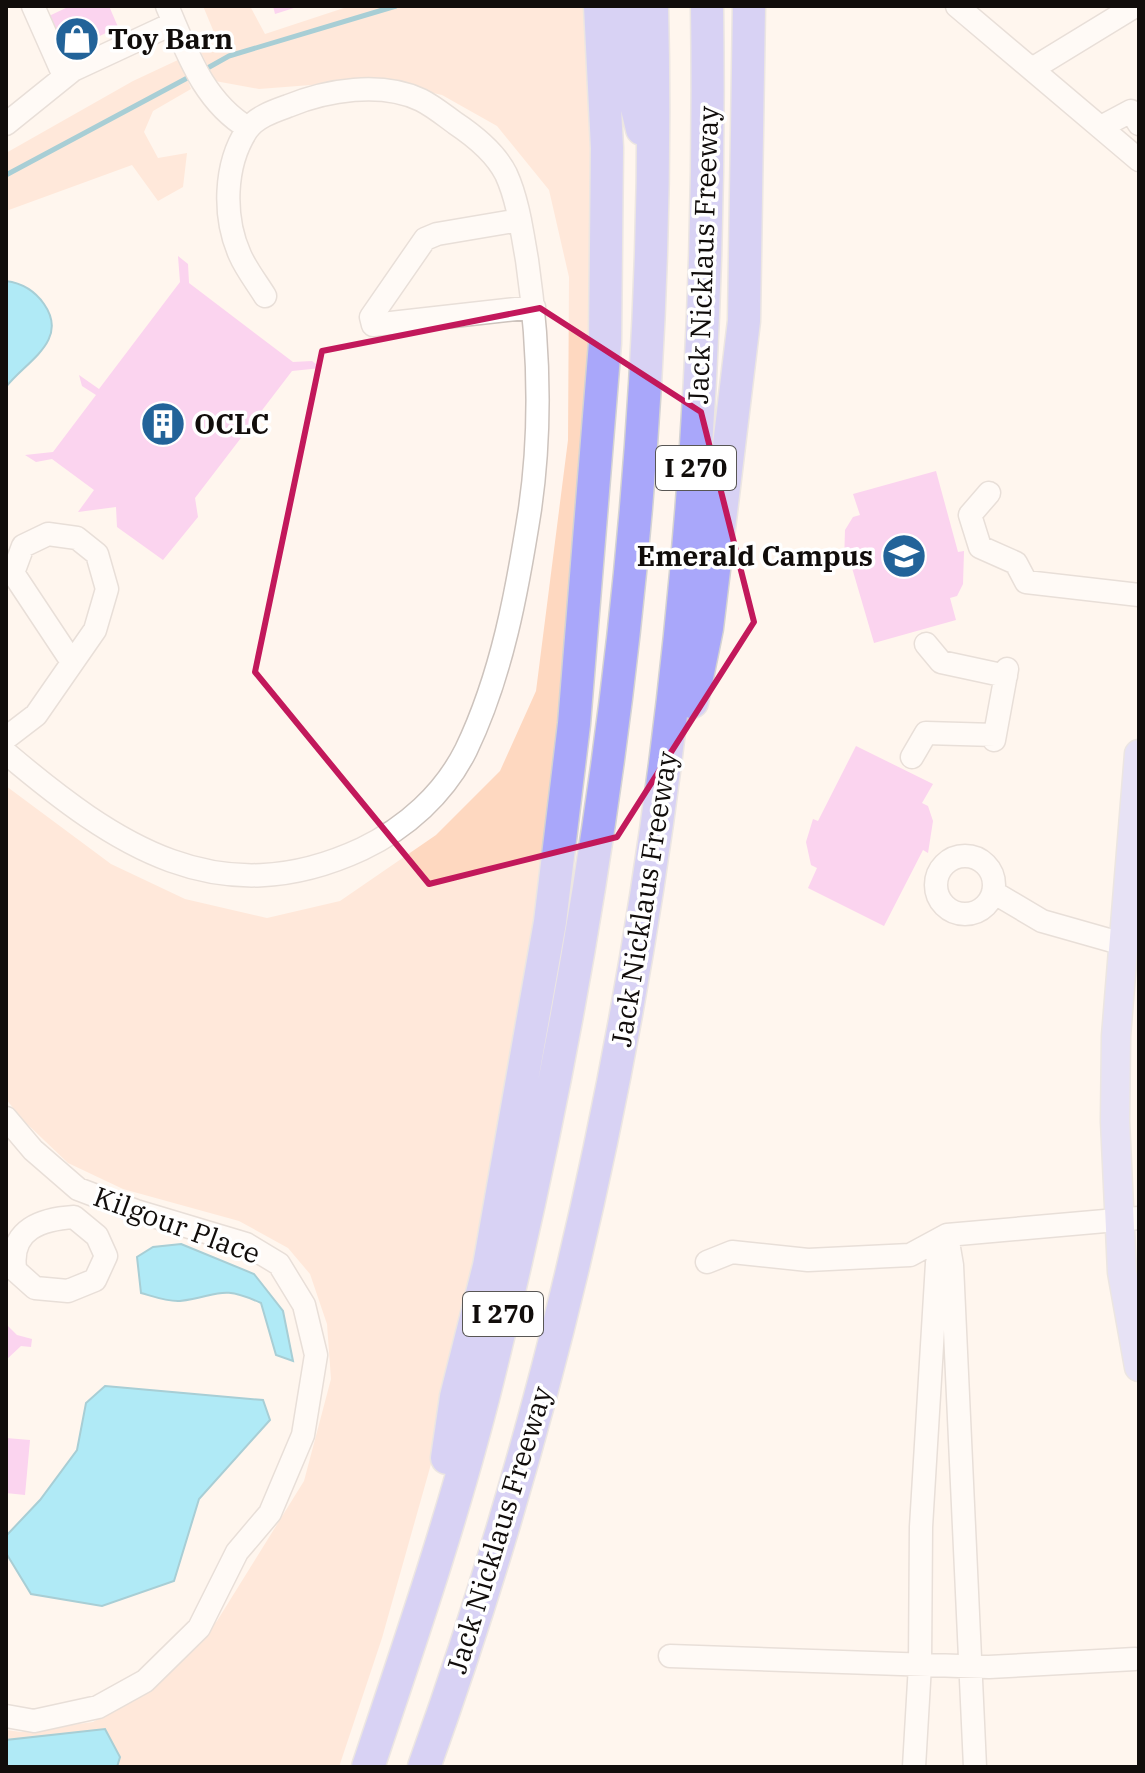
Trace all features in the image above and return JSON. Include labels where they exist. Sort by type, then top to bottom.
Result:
[{"type":"highway","points":[[433,1566],[456,1397],[489,1266],[550,922],[574,724],[605,343],[607,148],[600,6]]},
{"type":"highway","points":[[626,6],[634,106],[653,165]]},
{"type":"highway","name":"Jack Nicklaus Freeway","points":[[368,1767],[433,1566],[491,1366],[547,1125],[594,851],[630,572],[649,342],[653,165],[652,6]]},
{"type":"highway","name":"Jack Nicklaus Freeway","points":[[424,1767],[469,1641],[511,1505],[578,1249],[643,928],[675,692],[696,475],[705,282],[707,6]]},
{"type":"highway","points":[[643,928],[707,628],[744,321],[749,6]]},
{"type":"main road","points":[[1139,754],[1116,1036],[1129,1219],[1122,1272],[1139,1367]]},
{"type":"street","points":[[33,6],[64,76]]},
{"type":"street","points":[[957,6],[1139,160]]},
{"type":"street","points":[[1032,69],[1135,6]]},
{"type":"street","points":[[6,124],[64,76],[175,24],[210,97],[225,114],[248,128]]},
{"type":"street","points":[[6,753],[58,797],[116,837],[169,861],[218,873],[283,874],[326,865],[386,838],[411,820],[432,799],[464,754],[497,675],[521,564],[536,463],[539,352],[520,220],[505,172],[471,133],[419,99],[369,88],[309,97],[265,115],[248,128],[233,164],[227,202],[239,254],[265,296]]},
{"type":"street","points":[[1101,127],[1131,111],[1139,124]]},
{"type":"street","points":[[520,220],[437,234],[425,239],[371,317],[373,325],[534,307]]},
{"type":"street","points":[[989,493],[970,515],[980,547],[1016,563],[1026,582],[1139,595]]},
{"type":"street","points":[[6,738],[36,715],[95,630],[107,589],[97,554],[77,538],[48,534],[23,546],[13,573],[72,662]]},
{"type":"street","points":[[912,757],[926,733],[994,738],[1007,672],[941,662],[926,644]]},
{"type":"street","points":[[993,892],[1042,921],[1123,944]]},
{"type":"street","name":"Kilgour Place","points":[[6,1118],[33,1150],[78,1189],[136,1211],[246,1244],[279,1264],[304,1305],[316,1355],[303,1435],[270,1513],[237,1552],[199,1628],[145,1681],[98,1707],[34,1721],[6,1716]]},
{"type":"street","points":[[70,1218],[78,1189]]},
{"type":"street","points":[[70,1218],[97,1236],[106,1256],[95,1280],[68,1291],[35,1288],[10,1265],[27,1230],[45,1219],[70,1218]]},
{"type":"street","points":[[707,1262],[732,1252],[808,1260],[910,1255],[947,1235],[1129,1219]]},
{"type":"street","points":[[914,1767],[920,1665],[921,1527],[937,1263],[947,1235]]},
{"type":"street","points":[[947,1235],[952,1265],[973,1666],[975,1767]]},
{"type":"street","points":[[670,1656],[973,1666],[1135,1659]]},
{"type":"highlighted area","points":[[540,308],[701,412],[754,622],[617,837],[429,884],[255,672],[322,351]]},
{"type":"shaded area","points":[[203,6],[250,6],[265,34],[350,6],[590,6],[594,70],[587,506],[515,1077],[440,1432],[382,1638],[339,1767],[6,1767],[6,1730],[21,1732],[93,1722],[151,1688],[217,1621],[304,1481],[331,1379],[327,1324],[310,1274],[288,1248],[239,1221],[123,1189],[68,1163],[22,1119],[6,1099],[6,786],[111,864],[185,899],[267,918],[340,901],[436,835],[500,771],[536,691],[568,440],[569,277],[549,190],[497,126],[442,95],[376,80],[259,89],[215,81],[200,50],[218,42]]},
{"type":"shaded area","points":[[180,59],[191,89],[153,111],[144,132],[158,158],[187,153],[183,187],[158,201],[132,165],[6,211],[6,153],[133,81]]},
{"type":"water","points":[[6,281],[27,288],[40,299],[51,317],[52,329],[42,350],[6,387]]},
{"type":"water","points":[[181,1244],[254,1274],[283,1311],[293,1361],[276,1355],[261,1303],[227,1293],[175,1301],[141,1293],[137,1257],[153,1247]]},
{"type":"water","points":[[105,1386],[263,1400],[270,1420],[199,1499],[174,1581],[102,1606],[31,1594],[6,1553],[6,1536],[40,1500],[77,1450],[86,1403]]},
{"type":"water","points":[[105,1729],[120,1757],[117,1767],[6,1767],[6,1740]]},
{"type":"building","name":"Toy Barn","points":[[70,6],[109,6],[118,27],[67,52],[49,16]]},
{"type":"building","points":[[273,6],[297,6],[297,7],[275,14]]},
{"type":"building","name":"OCLC","points":[[178,256],[188,264],[189,283],[293,362],[312,361],[321,368],[292,371],[195,498],[198,517],[163,560],[117,527],[116,507],[78,512],[94,490],[52,459],[36,462],[25,455],[53,452],[96,395],[82,386],[79,375],[99,389],[180,282]]},
{"type":"building","name":"Emerald Campus","points":[[936,471],[958,552],[964,551],[963,584],[957,596],[950,598],[956,620],[874,643],[850,561],[844,563],[845,530],[853,517],[860,515],[853,494]]},
{"type":"building","points":[[856,746],[933,784],[922,803],[928,806],[933,821],[928,853],[923,850],[884,926],[808,888],[817,868],[811,865],[806,842],[813,819],[818,821]]},
{"type":"building","points":[[6,1324],[17,1335],[32,1339],[31,1347],[21,1346],[6,1360]]},
{"type":"building","points":[[6,1438],[30,1440],[25,1495],[6,1493]]},
{"type":"waterway","points":[[204,70],[229,56],[396,6]]},
{"type":"waterway","points":[[6,175],[191,76]]},
{"type":"place","name":"Toy Barn","points":[[77,39]]},
{"type":"place","name":"OCLC","points":[[163,424]]},
{"type":"place","name":"Emerald Campus","points":[[904,556]]}]
